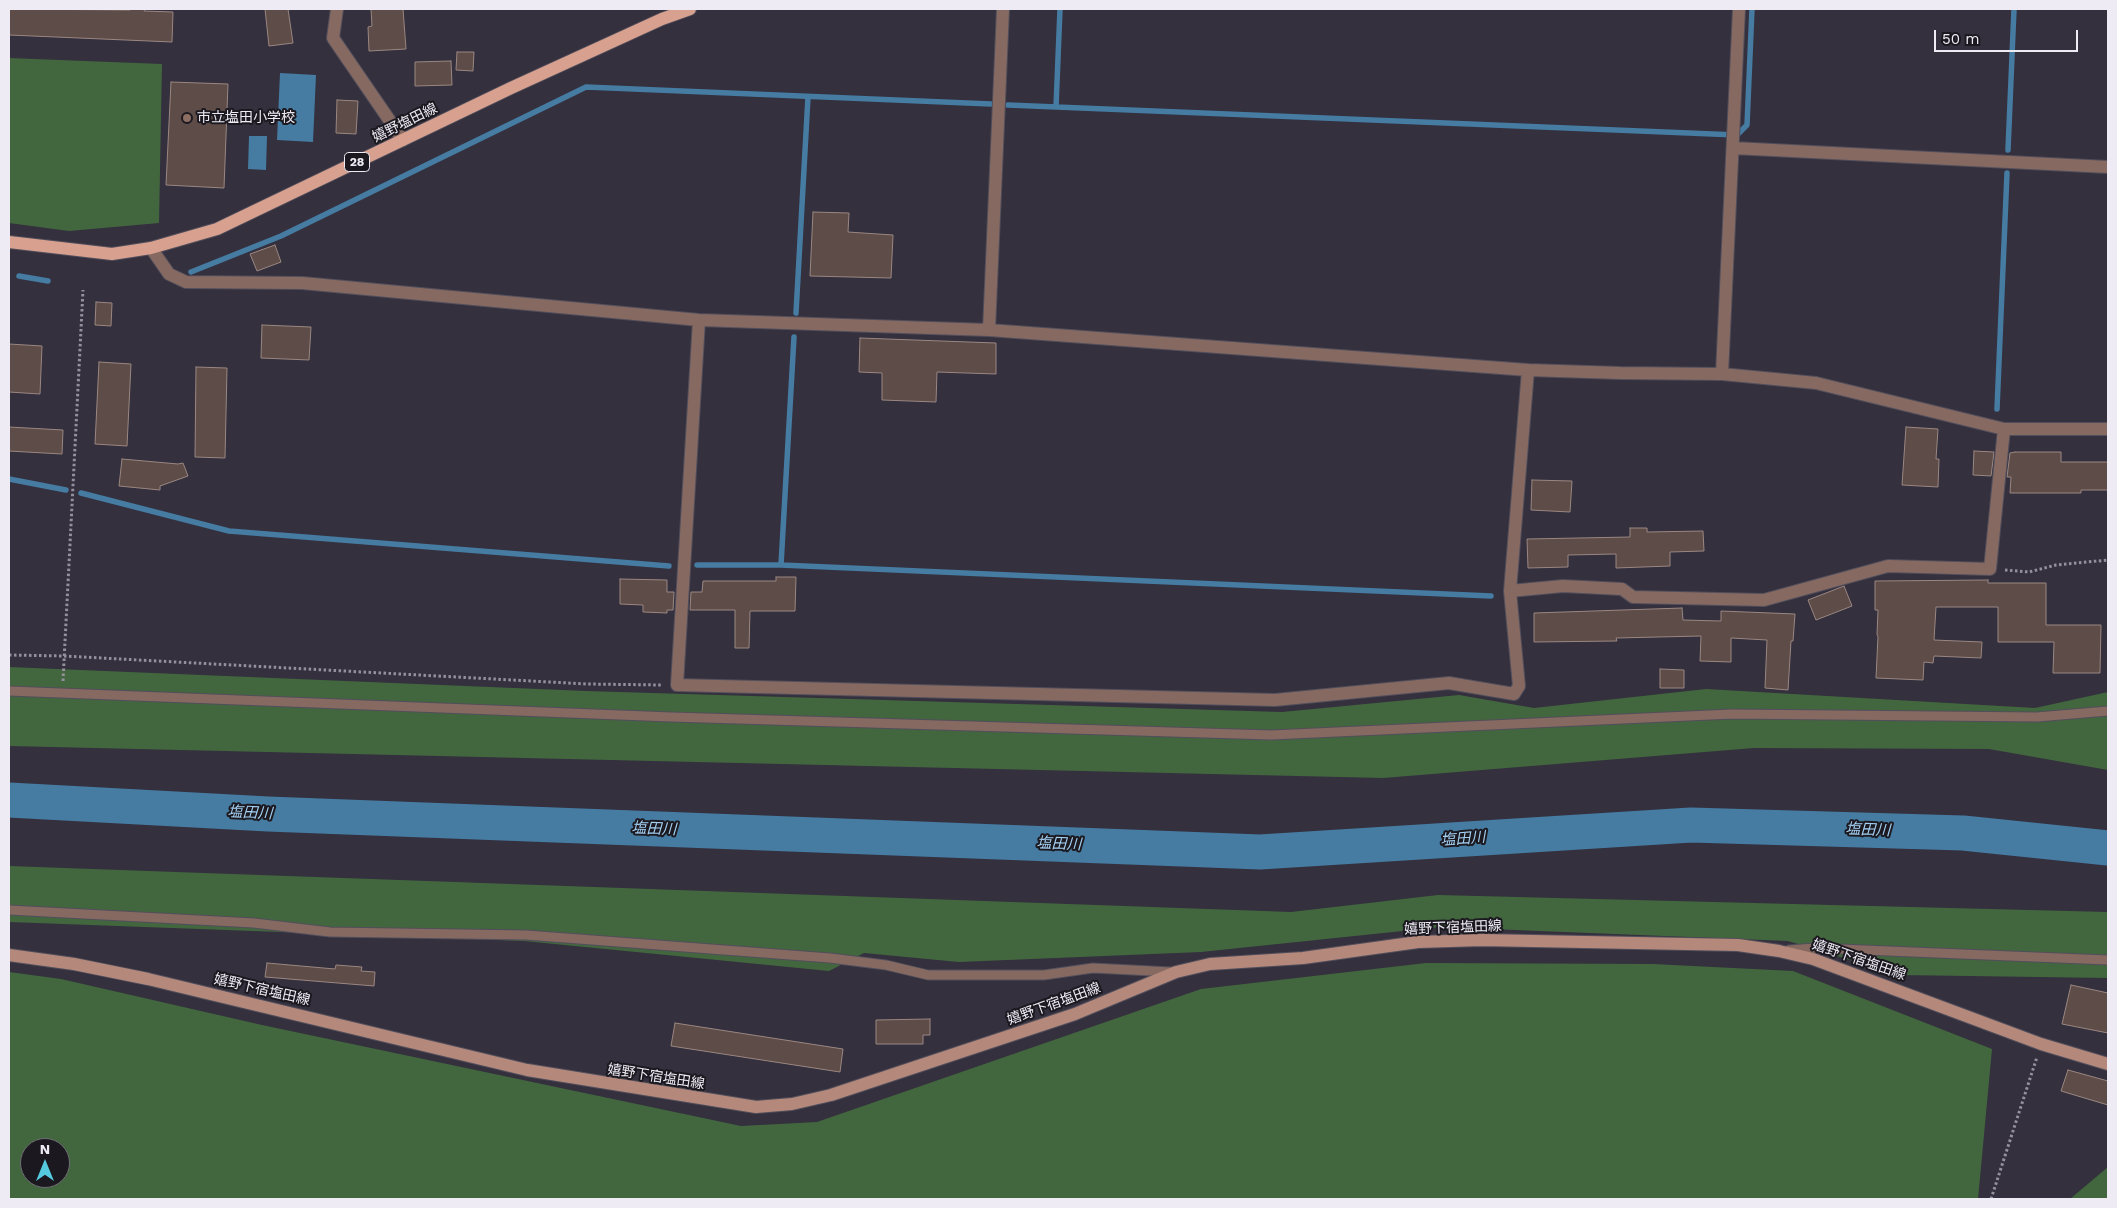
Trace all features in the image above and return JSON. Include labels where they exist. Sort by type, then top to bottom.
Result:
[{"type":"main road","name":"嬉野塩田線","points":[[9,242],[112,254],[151,248],[217,229],[520,84],[662,19],[690,9]]},
{"type":"main road","name":"嬉野下宿塩田線","points":[[9,955],[74,964],[148,978],[527,1070],[756,1107],[792,1104],[831,1095],[1076,1014],[1176,972],[1210,964],[1303,958],[1418,942],[1482,940],[1738,945],[1779,951],[1813,959],[2041,1044],[2108,1064]]},
{"type":"street","points":[[337,9],[333,38],[403,140]]},
{"type":"street","points":[[989,330],[1003,9]]},
{"type":"street","points":[[1722,374],[1739,9]]},
{"type":"street","points":[[1733,144],[2108,166]]},
{"type":"street","points":[[151,248],[169,274],[186,282],[302,283],[700,320],[989,330],[1528,370],[1620,374],[1722,374],[1816,383],[2004,429],[2108,429]]},
{"type":"street","points":[[700,320],[677,685],[1276,700],[1449,683],[1514,694],[1519,686],[1510,591],[1528,370]]},
{"type":"street","points":[[1510,591],[1563,586],[1622,590],[1633,597],[1764,600],[1888,566],[1990,569],[2004,429]]},
{"type":"lane","points":[[9,690],[671,717],[1271,735],[1732,714],[2037,717],[2108,711]]},
{"type":"lane","points":[[9,910],[254,923],[330,932],[526,935],[830,958],[886,965],[928,975],[1044,975],[1093,968],[1176,972]]},
{"type":"lane","points":[[1779,951],[1816,948],[2108,960]]},
{"type":"path","points":[[62,692],[83,290]]},
{"type":"path","points":[[1990,569],[2029,572],[2056,564],[2108,560]]},
{"type":"path","points":[[9,655],[64,656],[587,684],[677,685]]},
{"type":"path","points":[[1991,1199],[2041,1044]]},
{"type":"green space","points":[[9,58],[162,64],[159,223],[69,231],[9,223]]},
{"type":"green space","points":[[9,667],[586,691],[1282,712],[1459,695],[1534,708],[1706,689],[2035,708],[2108,692],[2108,770],[1989,749],[1754,748],[1383,778],[9,746]]},
{"type":"green space","points":[[9,866],[1291,912],[1438,895],[2108,912],[2108,978],[1899,975],[1788,941],[1441,927],[1201,952],[959,962],[864,953],[829,971],[524,941],[9,922]]},
{"type":"green space","points":[[1426,963],[1653,964],[1793,971],[1992,1049],[1978,1199],[9,1199],[9,972],[61,979],[262,1025],[741,1126],[817,1122],[1201,989]]},
{"type":"green space","points":[[2108,1167],[2108,1199],[2070,1199]]},
{"type":"water","points":[[280,73],[316,75],[313,142],[277,140]]},
{"type":"water","points":[[249,136],[267,136],[266,170],[248,169]]},
{"type":"building","points":[[9,9],[145,9],[144,11],[173,12],[172,42],[9,35]]},
{"type":"building","points":[[265,9],[288,9],[293,43],[269,46]]},
{"type":"building","points":[[371,9],[403,9],[406,49],[369,51],[368,27],[372,26]]},
{"type":"building","points":[[457,52],[474,52],[473,71],[456,70]]},
{"type":"building","points":[[451,61],[452,85],[415,86],[415,62]]},
{"type":"building","points":[[171,82],[228,84],[224,188],[166,185]]},
{"type":"building","points":[[337,100],[358,101],[356,134],[336,133]]},
{"type":"building","points":[[813,212],[849,213],[848,232],[893,235],[891,278],[810,276]]},
{"type":"building","points":[[275,245],[281,262],[257,271],[250,254]]},
{"type":"building","points":[[96,302],[112,303],[111,326],[95,325]]},
{"type":"building","points":[[262,325],[311,327],[309,360],[261,358]]},
{"type":"building","points":[[860,338],[996,343],[996,374],[937,372],[936,402],[882,400],[882,373],[859,372]]},
{"type":"building","points":[[9,344],[42,346],[40,394],[9,392]]},
{"type":"building","points":[[99,362],[131,364],[127,446],[95,444]]},
{"type":"building","points":[[196,367],[227,368],[225,458],[195,457]]},
{"type":"building","points":[[9,427],[63,430],[62,454],[9,451]]},
{"type":"building","points":[[1906,427],[1938,429],[1936,459],[1939,459],[1938,487],[1902,485]]},
{"type":"building","points":[[1974,451],[1994,452],[1991,476],[1973,475]]},
{"type":"building","points":[[2061,452],[2061,462],[2108,462],[2108,490],[2081,490],[2081,493],[2010,493],[2011,477],[2007,477],[2010,453]]},
{"type":"building","points":[[122,459],[183,463],[188,476],[160,486],[160,490],[119,486]]},
{"type":"building","points":[[1532,480],[1572,481],[1570,512],[1531,510]]},
{"type":"building","points":[[1630,528],[1647,528],[1647,532],[1703,531],[1704,551],[1670,552],[1670,566],[1616,568],[1616,554],[1568,555],[1568,567],[1528,568],[1527,539],[1630,537]]},
{"type":"building","points":[[776,577],[796,577],[795,611],[750,611],[749,648],[735,648],[735,610],[690,610],[691,592],[702,592],[703,581],[776,581]]},
{"type":"building","points":[[620,579],[667,580],[667,592],[674,592],[673,610],[667,610],[667,613],[643,612],[643,605],[620,604]]},
{"type":"building","points":[[1988,580],[1988,583],[2046,583],[2046,625],[2101,625],[2100,673],[2053,673],[2054,642],[1998,642],[1998,607],[1936,607],[1934,640],[1982,642],[1981,658],[1934,656],[1933,663],[1924,662],[1923,680],[1876,678],[1878,610],[1875,610],[1875,581]]},
{"type":"building","points":[[1844,586],[1852,606],[1816,620],[1808,600]]},
{"type":"building","points":[[1682,608],[1683,620],[1721,621],[1721,611],[1795,614],[1793,641],[1791,641],[1788,690],[1765,688],[1767,640],[1731,638],[1731,662],[1700,661],[1701,636],[1616,638],[1617,641],[1534,642],[1534,613]]},
{"type":"building","points":[[1660,669],[1684,670],[1684,688],[1660,688]]},
{"type":"building","points":[[267,963],[335,969],[336,965],[362,967],[361,971],[375,972],[374,986],[265,977]]},
{"type":"building","points":[[2071,985],[2108,993],[2108,1033],[2062,1024]]},
{"type":"building","points":[[930,1019],[930,1035],[923,1035],[923,1044],[876,1044],[876,1020]]},
{"type":"building","points":[[675,1023],[843,1049],[840,1072],[671,1046]]},
{"type":"building","points":[[2068,1070],[2108,1081],[2108,1105],[2061,1091]]},
{"type":"waterway","points":[[1056,107],[1060,9]]},
{"type":"waterway","points":[[1008,105],[1737,135],[1747,125],[1752,9]]},
{"type":"waterway","points":[[2008,150],[2014,9]]},
{"type":"waterway","points":[[191,272],[281,236],[586,87],[991,104]]},
{"type":"waterway","points":[[796,313],[808,97]]},
{"type":"waterway","points":[[1997,409],[2007,173]]},
{"type":"waterway","points":[[19,276],[48,281]]},
{"type":"waterway","points":[[697,565],[781,565],[794,337]]},
{"type":"waterway","points":[[9,479],[66,490]]},
{"type":"waterway","points":[[81,493],[229,531],[669,566]]},
{"type":"waterway","points":[[781,565],[1491,596]]},
{"type":"waterway","name":"塩田川","points":[[9,800],[268,814],[1260,852],[1691,825],[1963,833],[2108,848]]},
{"type":"place","name":"市立塩田小学校","points":[[187,118]]}]
